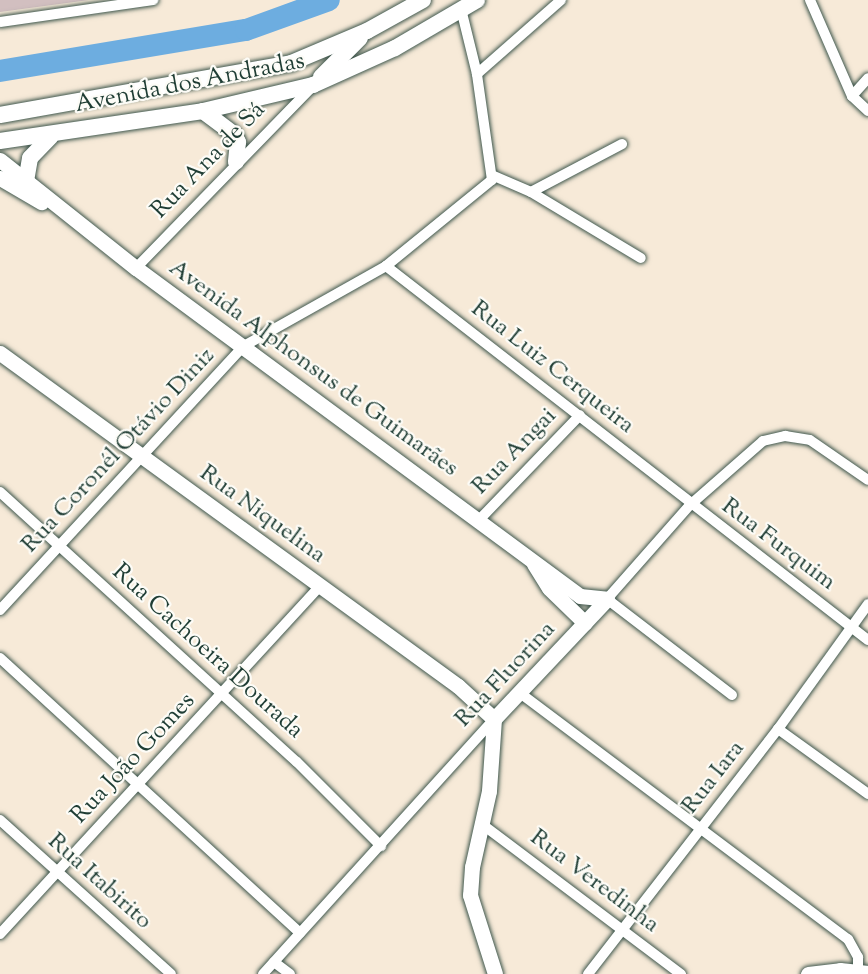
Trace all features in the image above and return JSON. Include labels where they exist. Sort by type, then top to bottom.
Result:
[{"type":"main road","name":"Avenida dos Andradas","points":[[0,115],[291,63],[367,31],[423,0]]},
{"type":"main road","name":"Avenida dos Andradas","points":[[0,141],[51,136],[203,111],[313,85],[395,48],[477,0]]},
{"type":"main road","points":[[313,85],[367,31]]},
{"type":"main road","points":[[203,111],[234,134],[238,142],[236,162]]},
{"type":"main road","points":[[13,187],[30,158],[51,136]]},
{"type":"street","points":[[0,22],[153,0]]},
{"type":"street","points":[[477,74],[561,0]]},
{"type":"street","points":[[810,0],[852,96],[868,111]]},
{"type":"street","points":[[461,9],[477,74],[494,176],[531,192],[641,258]]},
{"type":"street","points":[[852,96],[868,78]]},
{"type":"street","name":"Rua Ana de Sá","points":[[136,268],[236,162],[313,85]]},
{"type":"street","points":[[531,192],[622,144]]},
{"type":"street","name":"Avenida Alphonsus de Guimarães","points":[[0,160],[13,187]]},
{"type":"street","name":"Rua Coronél Otávio Diniz","points":[[0,610],[244,346],[386,266],[494,176]]},
{"type":"street","name":"Avenida Alphonsus de Guimarães","points":[[0,178],[65,213],[136,268],[480,519],[580,596],[607,599]]},
{"type":"street","name":"Rua Luiz Cerqueira","points":[[386,266],[580,415],[690,505]]},
{"type":"street","name":"Rua Niquelina","points":[[0,353],[458,686],[494,719]]},
{"type":"street","name":"Rua Angai","points":[[480,519],[580,415]]},
{"type":"street","name":"Rua Fluorina","points":[[263,974],[494,719],[607,599],[690,505],[763,441],[785,436],[820,444],[868,480]]},
{"type":"street","name":"Rua Cachoeira Dourada","points":[[0,492],[297,762],[381,846]]},
{"type":"street","name":"Rua Furquim","points":[[690,505],[868,640]]},
{"type":"street","name":"Avenida Alphonsus de Guimarães","points":[[533,562],[549,588],[585,623]]},
{"type":"street","name":"Rua João Gomes","points":[[0,934],[321,585]]},
{"type":"street","points":[[607,599],[732,696]]},
{"type":"street","name":"Rua Iara","points":[[588,974],[778,729],[868,604]]},
{"type":"street","points":[[0,658],[300,933]]},
{"type":"street","points":[[520,693],[848,939],[863,972],[808,974]]},
{"type":"street","points":[[494,719],[494,758],[483,825],[472,867],[470,895],[495,974]]},
{"type":"street","points":[[778,729],[868,794]]},
{"type":"street","name":"Rua Itabirito","points":[[0,820],[171,974]]},
{"type":"street","name":"Rua Veredinha","points":[[483,825],[681,974]]},
{"type":"street","points":[[274,962],[290,974]]},
{"type":"shaded area","points":[[0,0],[89,0],[0,12]]},
{"type":"waterway","points":[[0,71],[246,30],[329,0]]}]
